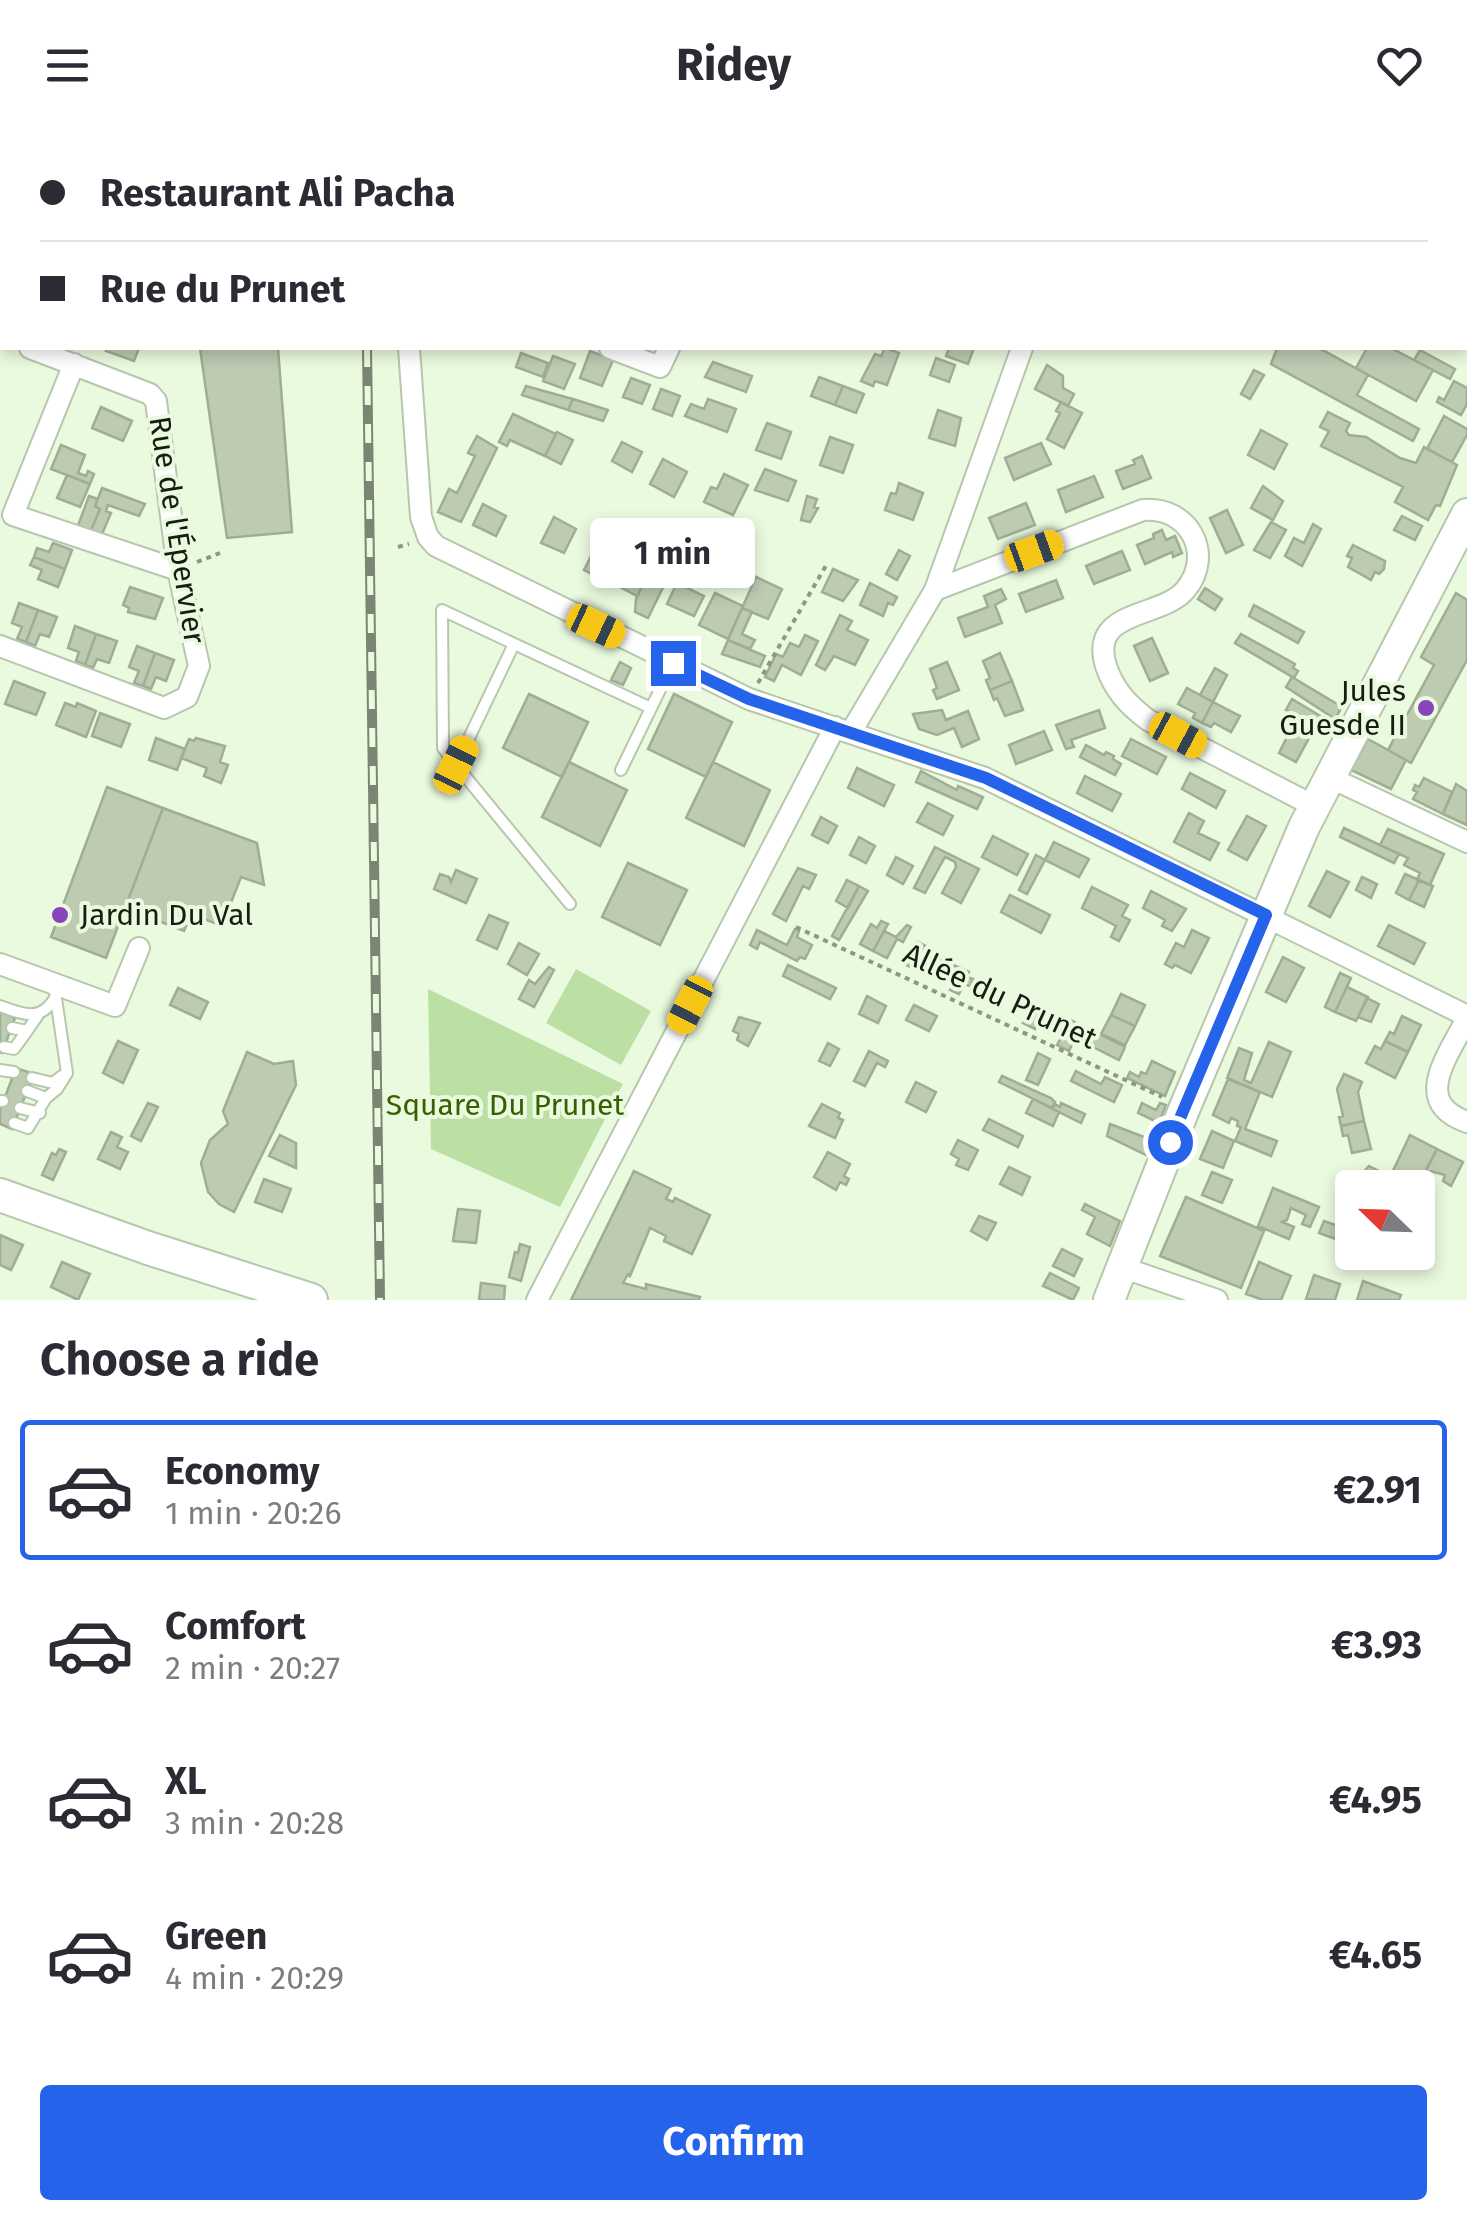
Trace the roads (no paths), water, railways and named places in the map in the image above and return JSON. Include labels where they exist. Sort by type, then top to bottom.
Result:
[{"type":"main road","points":[[1109,1300],[1184,1107],[1314,806],[1467,514]]},
{"type":"main road","points":[[8,1196],[148,1248],[311,1300]]},
{"type":"street","points":[[36,350],[74,364],[13,515],[178,570]]},
{"type":"street","points":[[409,350],[421,517],[428,537],[448,554],[749,699],[986,778],[1467,1017],[1435,1084],[1439,1104],[1450,1116],[1467,1122]]},
{"type":"street","points":[[622,350],[664,357]]},
{"type":"street","points":[[538,1300],[843,730],[935,590],[1021,350]]},
{"type":"street","name":"Rue de l'Épervier","points":[[0,646],[164,708],[187,697],[199,666],[178,570],[156,401],[150,394],[74,364]]},
{"type":"street","points":[[935,590],[1143,510],[1174,513],[1190,530],[1195,545],[1197,562],[1193,578],[1184,592],[1120,622],[1107,635],[1101,650],[1110,676],[1127,704],[1148,720],[1314,806]]},
{"type":"street","points":[[1329,777],[1461,839]]},
{"type":"street","points":[[0,964],[55,989],[116,1006],[139,948]]},
{"type":"street","points":[[1120,1266],[1217,1300]]},
{"type":"lane","points":[[570,904],[443,748],[442,610],[651,708]]},
{"type":"lane","points":[[456,765],[514,644]]},
{"type":"lane","points":[[621,770],[673,663]]},
{"type":"lane","points":[[4,1047],[14,1049],[38,1015],[49,1008],[55,989]]},
{"type":"lane","points":[[14,1123],[28,1128],[67,1073],[55,989]]},
{"type":"lane","points":[[0,1006],[38,1015]]},
{"type":"lane","points":[[12,1028],[27,1031]]},
{"type":"lane","points":[[0,1073],[14,1072]]},
{"type":"lane","points":[[0,1073],[10,1084]]},
{"type":"lane","points":[[32,1078],[53,1083],[67,1073]]},
{"type":"lane","points":[[27,1091],[46,1098]]},
{"type":"lane","points":[[20,1108],[40,1113]]},
{"type":"railway","points":[[367,350],[380,1300]]},
{"type":"place","name":"Jules Guesde II","points":[[1426,708]]},
{"type":"place","name":"Jardin Du Val","points":[[60,915]]},
{"type":"park label","name":"Square Du Prunet","points":[[505,1105]]}]
